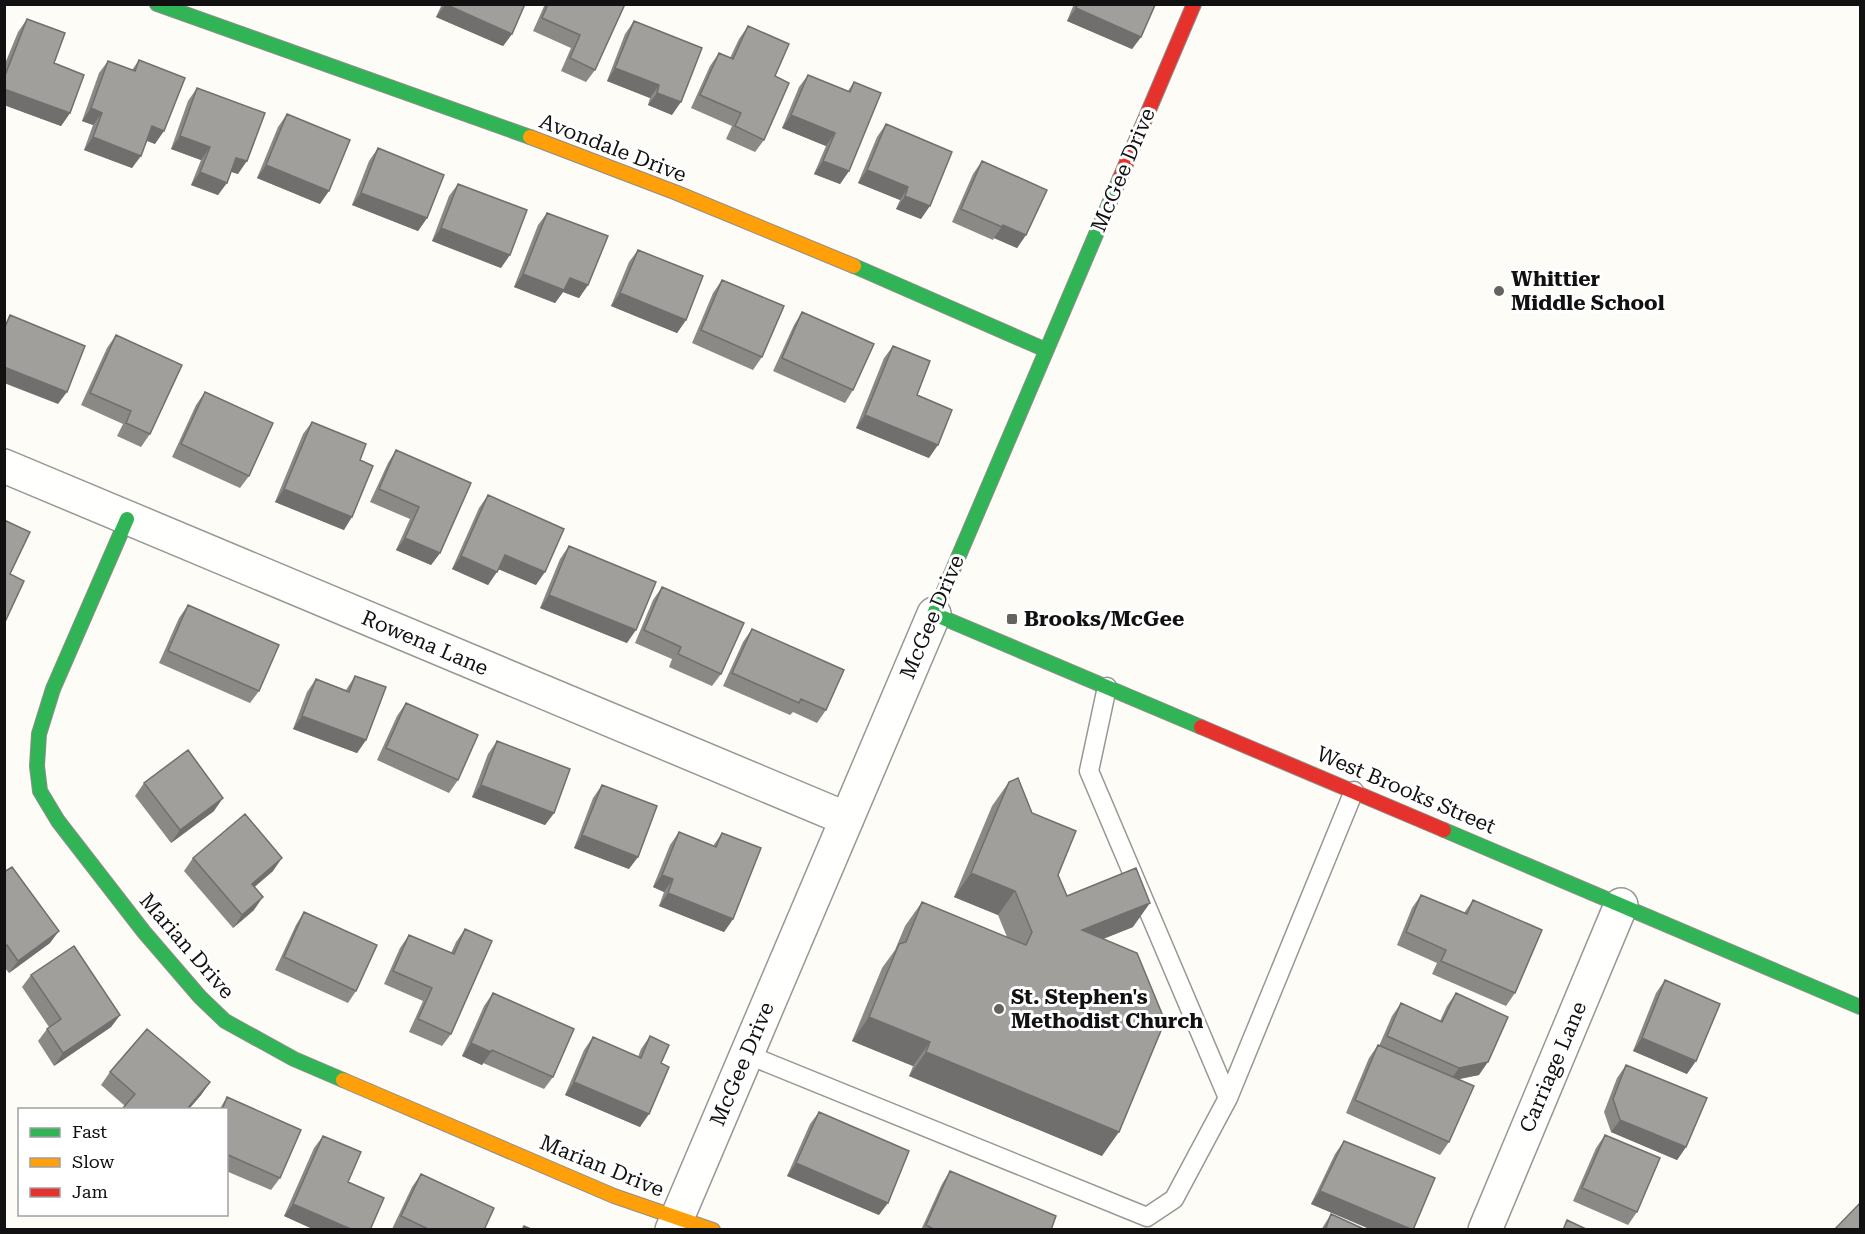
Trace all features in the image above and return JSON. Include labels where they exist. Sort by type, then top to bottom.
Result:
[{"type":"street","name":"Avondale Drive","points":[[157,4],[503,128],[703,204],[848,263],[1046,350]]},
{"type":"street","name":"McGee Drive","points":[[674,1223],[1194,4]]},
{"type":"street","name":"Rowena Lane","points":[[4,466],[847,819]]},
{"type":"street","name":"Marian Drive","points":[[127,519],[53,689],[39,735],[37,766],[40,791],[58,821],[144,932],[225,1021],[253,1038],[305,1064],[674,1223],[713,1230]]},
{"type":"street","name":"West Brooks Street","points":[[934,614],[1860,1007]]},
{"type":"street","name":"Carriage Lane","points":[[1485,1230],[1621,905]]},
{"type":"lane","points":[[1107,687],[1089,771],[1228,1098]]},
{"type":"lane","points":[[746,1054],[1147,1217],[1174,1199],[1228,1098],[1354,791]]},
{"type":"building","points":[[445,4],[525,4],[512,34]]},
{"type":"building","points":[[548,4],[625,4],[595,70],[570,58],[580,35],[542,18]]},
{"type":"building","points":[[1078,4],[1155,5],[1141,37],[1076,8]]},
{"type":"building","points":[[27,19],[65,33],[54,63],[84,75],[70,113],[4,89],[4,78]]},
{"type":"building","points":[[634,21],[702,48],[681,102],[657,93],[659,85],[615,68]]},
{"type":"building","points":[[748,26],[789,44],[775,76],[789,83],[764,140],[735,126],[741,113],[700,95],[719,53],[733,59]]},
{"type":"building","points":[[139,60],[185,78],[164,131],[152,126],[141,156],[93,137],[102,113],[91,108],[108,61],[135,71]]},
{"type":"building","points":[[808,75],[850,92],[854,82],[881,93],[849,171],[823,161],[835,133],[791,115]]},
{"type":"building","points":[[197,88],[265,113],[247,161],[236,158],[227,183],[200,172],[210,147],[180,136]]},
{"type":"building","points":[[287,114],[350,140],[329,191],[266,165]]},
{"type":"building","points":[[886,124],[952,152],[930,206],[905,196],[908,187],[867,170]]},
{"type":"building","points":[[378,148],[444,175],[427,218],[361,193]]},
{"type":"building","points":[[982,161],[1047,190],[1026,235],[961,209]]},
{"type":"building","points":[[458,184],[527,210],[510,255],[441,228]]},
{"type":"building","points":[[547,213],[608,236],[588,285],[570,278],[564,290],[523,274]]},
{"type":"building","points":[[638,250],[703,276],[686,320],[620,293]]},
{"type":"building","points":[[722,280],[784,306],[762,357],[701,330]]},
{"type":"building","points":[[802,312],[874,344],[853,390],[782,358]]},
{"type":"building","points":[[10,315],[85,346],[67,392],[4,367],[4,329]]},
{"type":"building","points":[[116,335],[182,365],[150,434],[126,423],[131,411],[90,393]]},
{"type":"building","points":[[893,346],[930,361],[917,395],[952,410],[938,445],[865,415]]},
{"type":"building","points":[[205,392],[273,423],[249,476],[181,444]]},
{"type":"building","points":[[312,422],[366,444],[360,460],[373,466],[352,517],[284,489]]},
{"type":"building","points":[[396,450],[471,483],[440,553],[405,538],[419,507],[379,489]]},
{"type":"building","points":[[488,495],[564,529],[545,572],[505,555],[497,572],[461,556]]},
{"type":"building","points":[[4,520],[30,532],[10,574],[24,581],[5,622]]},
{"type":"building","points":[[569,546],[656,582],[636,630],[549,595]]},
{"type":"building","points":[[662,587],[744,623],[721,674],[678,654],[681,647],[644,630]]},
{"type":"building","points":[[188,605],[279,645],[259,691],[168,651]]},
{"type":"building","points":[[752,629],[844,670],[826,710],[801,699],[799,703],[732,673]]},
{"type":"building","points":[[355,676],[386,687],[366,740],[302,716],[316,679],[349,692]]},
{"type":"building","points":[[406,703],[478,735],[458,780],[386,748]]},
{"type":"building","points":[[497,741],[570,769],[554,813],[481,785]]},
{"type":"building","points":[[188,750],[223,798],[180,830],[144,783]]},
{"type":"building","name":"St. Stephen's Methodist Church","points":[[1018,778],[1032,813],[1076,831],[1058,875],[1067,896],[1136,868],[1150,903],[1082,930],[1137,953],[1165,1021],[1119,1132],[926,1052],[930,1042],[869,1017],[899,944],[906,942],[922,902],[1026,945],[1032,932],[1015,891],[971,873],[1009,782]]},
{"type":"building","points":[[602,785],[657,806],[638,857],[582,835]]},
{"type":"building","points":[[245,814],[282,858],[252,884],[263,897],[242,915],[193,858]]},
{"type":"building","points":[[679,832],[716,847],[722,833],[761,848],[733,919],[668,893],[673,879],[662,875]]},
{"type":"building","points":[[12,867],[59,931],[18,961],[7,945],[4,947],[4,872]]},
{"type":"building","points":[[1421,895],[1467,914],[1473,900],[1542,930],[1515,993],[1441,961],[1446,950],[1406,932]]},
{"type":"building","points":[[304,912],[377,945],[356,991],[284,957]]},
{"type":"building","points":[[465,929],[492,941],[451,1034],[418,1019],[432,988],[393,971],[409,935],[454,954]]},
{"type":"building","points":[[74,946],[120,1015],[63,1053],[47,1029],[61,1019],[31,975]]},
{"type":"building","points":[[1665,980],[1720,1004],[1696,1061],[1642,1038]]},
{"type":"building","points":[[493,993],[574,1029],[553,1077],[471,1043]]},
{"type":"building","points":[[1456,993],[1508,1017],[1488,1062],[1459,1068],[1387,1036],[1401,1003],[1442,1022]]},
{"type":"building","points":[[147,1029],[210,1082],[188,1108],[123,1108],[135,1094],[110,1072]]},
{"type":"building","points":[[650,1036],[669,1045],[661,1063],[669,1067],[649,1114],[574,1082],[593,1037],[641,1058]]},
{"type":"building","points":[[1378,1045],[1474,1086],[1449,1142],[1355,1100]]},
{"type":"building","points":[[1626,1065],[1707,1098],[1686,1147],[1620,1120],[1613,1099]]},
{"type":"building","points":[[227,1097],[301,1130],[280,1178],[228,1155],[228,1108],[223,1108]]},
{"type":"building","points":[[819,1112],[909,1151],[888,1203],[796,1163]]},
{"type":"building","points":[[1605,1135],[1660,1158],[1637,1212],[1582,1188]]},
{"type":"building","points":[[323,1136],[361,1152],[348,1182],[384,1198],[370,1230],[353,1230],[293,1204]]},
{"type":"building","points":[[1344,1141],[1435,1178],[1413,1230],[1320,1191]]},
{"type":"building","points":[[950,1171],[1056,1216],[1051,1230],[935,1230],[926,1225]]},
{"type":"building","points":[[421,1174],[494,1208],[484,1230],[430,1230],[401,1216]]},
{"type":"building","points":[[1860,1203],[1860,1230],[1834,1230]]},
{"type":"building","points":[[1331,1214],[1366,1230],[1325,1230]]},
{"type":"building","points":[[1567,1220],[1588,1230],[1563,1230]]},
{"type":"traffic: fast","points":[[157,4],[530,137]]},
{"type":"traffic: fast","points":[[1120,178],[934,614],[1201,727]]},
{"type":"traffic: fast","points":[[854,266],[1046,350]]},
{"type":"traffic: fast","points":[[127,519],[53,689],[39,734],[37,766],[40,791],[58,821],[144,932],[200,997],[225,1021],[294,1059],[343,1080]]},
{"type":"traffic: fast","points":[[1444,830],[1860,1007]]},
{"type":"traffic: slow","points":[[530,137],[677,193],[854,266]]},
{"type":"traffic: slow","points":[[343,1080],[614,1196],[713,1230]]},
{"type":"traffic: jam","points":[[1120,178],[1194,4]]},
{"type":"traffic: jam","points":[[1201,727],[1444,830]]},
{"type":"place","name":"Whittier Middle School","points":[[1499,291]]},
{"type":"place","name":"Brooks/McGee","points":[[1012,619]]},
{"type":"place","name":"St. Stephen's Methodist Church","points":[[999,1009]]}]
